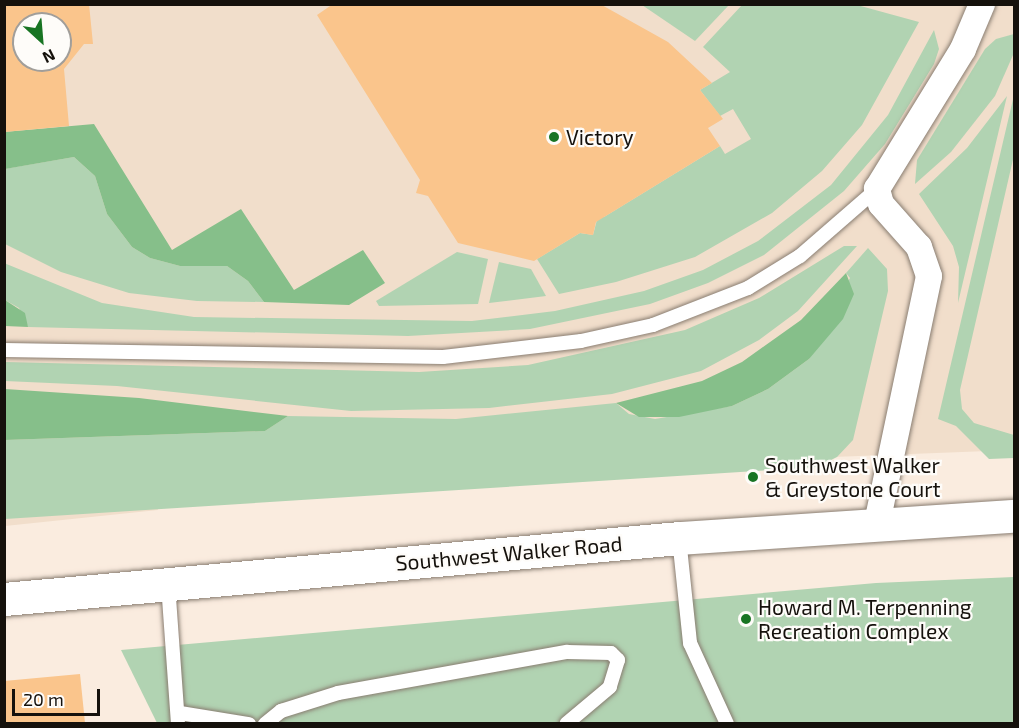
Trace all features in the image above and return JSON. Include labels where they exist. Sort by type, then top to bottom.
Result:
[{"type":"main road","name":"Southwest Walker Road","points":[[4,598],[679,538],[877,523],[1014,516]]},
{"type":"street","points":[[877,523],[929,276],[919,247],[881,204],[877,189],[963,49],[982,4]]},
{"type":"lane","points":[[4,350],[443,357],[581,341],[662,322],[748,288],[800,256],[877,189]]},
{"type":"lane","points":[[679,538],[690,643],[728,723]]},
{"type":"lane","points":[[168,584],[179,718],[249,723]]},
{"type":"lane","points":[[265,723],[303,702],[358,689],[567,651],[611,652],[618,660],[610,687],[566,723]]},
{"type":"shaded area","points":[[4,5],[1014,5],[1014,450],[833,457],[157,505],[158,510],[5,526]]},
{"type":"green space","points":[[729,4],[695,41],[642,5]]},
{"type":"green space","points":[[742,5],[857,5],[919,22],[862,125],[822,171],[772,213],[695,257],[616,282],[559,294],[537,259],[580,233],[593,235],[598,216],[604,217],[720,146],[725,154],[751,139],[733,109],[720,116],[700,90],[730,72],[703,47]]},
{"type":"green space","points":[[934,30],[939,49],[934,64],[885,144],[844,191],[764,255],[708,283],[650,304],[530,329],[408,336],[28,327],[19,308],[5,300],[4,263],[102,303],[194,317],[472,321],[555,311],[644,291],[703,270],[758,241],[831,185],[888,115]]},
{"type":"green space","points":[[1014,34],[1013,55],[995,96],[951,152],[915,184],[917,160],[985,49],[996,39]]},
{"type":"green space","points":[[1014,95],[1014,155],[960,390],[962,409],[974,423],[1014,435],[1014,458],[989,459],[956,426],[938,419]]},
{"type":"green space","points":[[1007,96],[958,303],[959,267],[953,246],[919,194],[967,148]]},
{"type":"green space","points":[[94,124],[172,250],[241,209],[294,290],[363,250],[385,283],[349,305],[264,302],[248,281],[227,266],[180,266],[150,258],[132,247],[107,214],[95,176],[74,157],[5,169],[4,132]]},
{"type":"green space","points":[[74,157],[95,176],[107,214],[132,247],[150,258],[180,266],[227,266],[248,281],[264,302],[197,301],[129,293],[61,272],[5,244],[4,169]]},
{"type":"green space","points":[[844,246],[857,246],[798,311],[759,340],[701,371],[612,394],[489,408],[351,411],[117,386],[5,381],[5,362],[419,372],[528,365],[685,330],[759,298]]},
{"type":"green space","points":[[868,248],[887,269],[888,291],[853,440],[837,457],[817,467],[5,519],[5,440],[265,431],[288,416],[456,419],[616,403],[629,414],[655,419],[732,406],[768,389],[809,359],[850,278],[846,273]]},
{"type":"green space","points":[[457,252],[488,259],[478,304],[379,306],[376,301]]},
{"type":"green space","points":[[499,262],[531,269],[546,296],[489,303]]},
{"type":"green space","points":[[846,273],[854,294],[843,319],[809,359],[768,389],[732,406],[679,417],[639,417],[616,403],[702,381],[742,362],[801,320]]},
{"type":"green space","points":[[5,300],[25,313],[28,327],[5,326]]},
{"type":"green space","points":[[5,389],[139,398],[288,416],[265,431],[5,440]]},
{"type":"green space","name":"Howard M. Terpenning Recreation Complex","points":[[1014,577],[1014,723],[157,723],[121,650],[876,583]]},
{"type":"building","points":[[4,4],[89,4],[93,44],[84,44],[72,59],[72,12],[12,12],[12,72],[64,72],[69,126],[4,132]]},
{"type":"building","name":"Victory","points":[[333,4],[600,4],[668,42],[712,83],[700,90],[723,119],[708,128],[720,146],[596,222],[593,235],[580,233],[534,261],[458,243],[428,196],[416,193],[420,180],[317,15]]},
{"type":"building","points":[[80,674],[85,723],[4,723],[4,681]]},
{"type":"place","name":"Victory","points":[[554,137]]},
{"type":"place","name":"Southwest Walker & Greystone Court","points":[[753,477]]},
{"type":"place","name":"Howard M. Terpenning Recreation Complex","points":[[746,619]]}]
